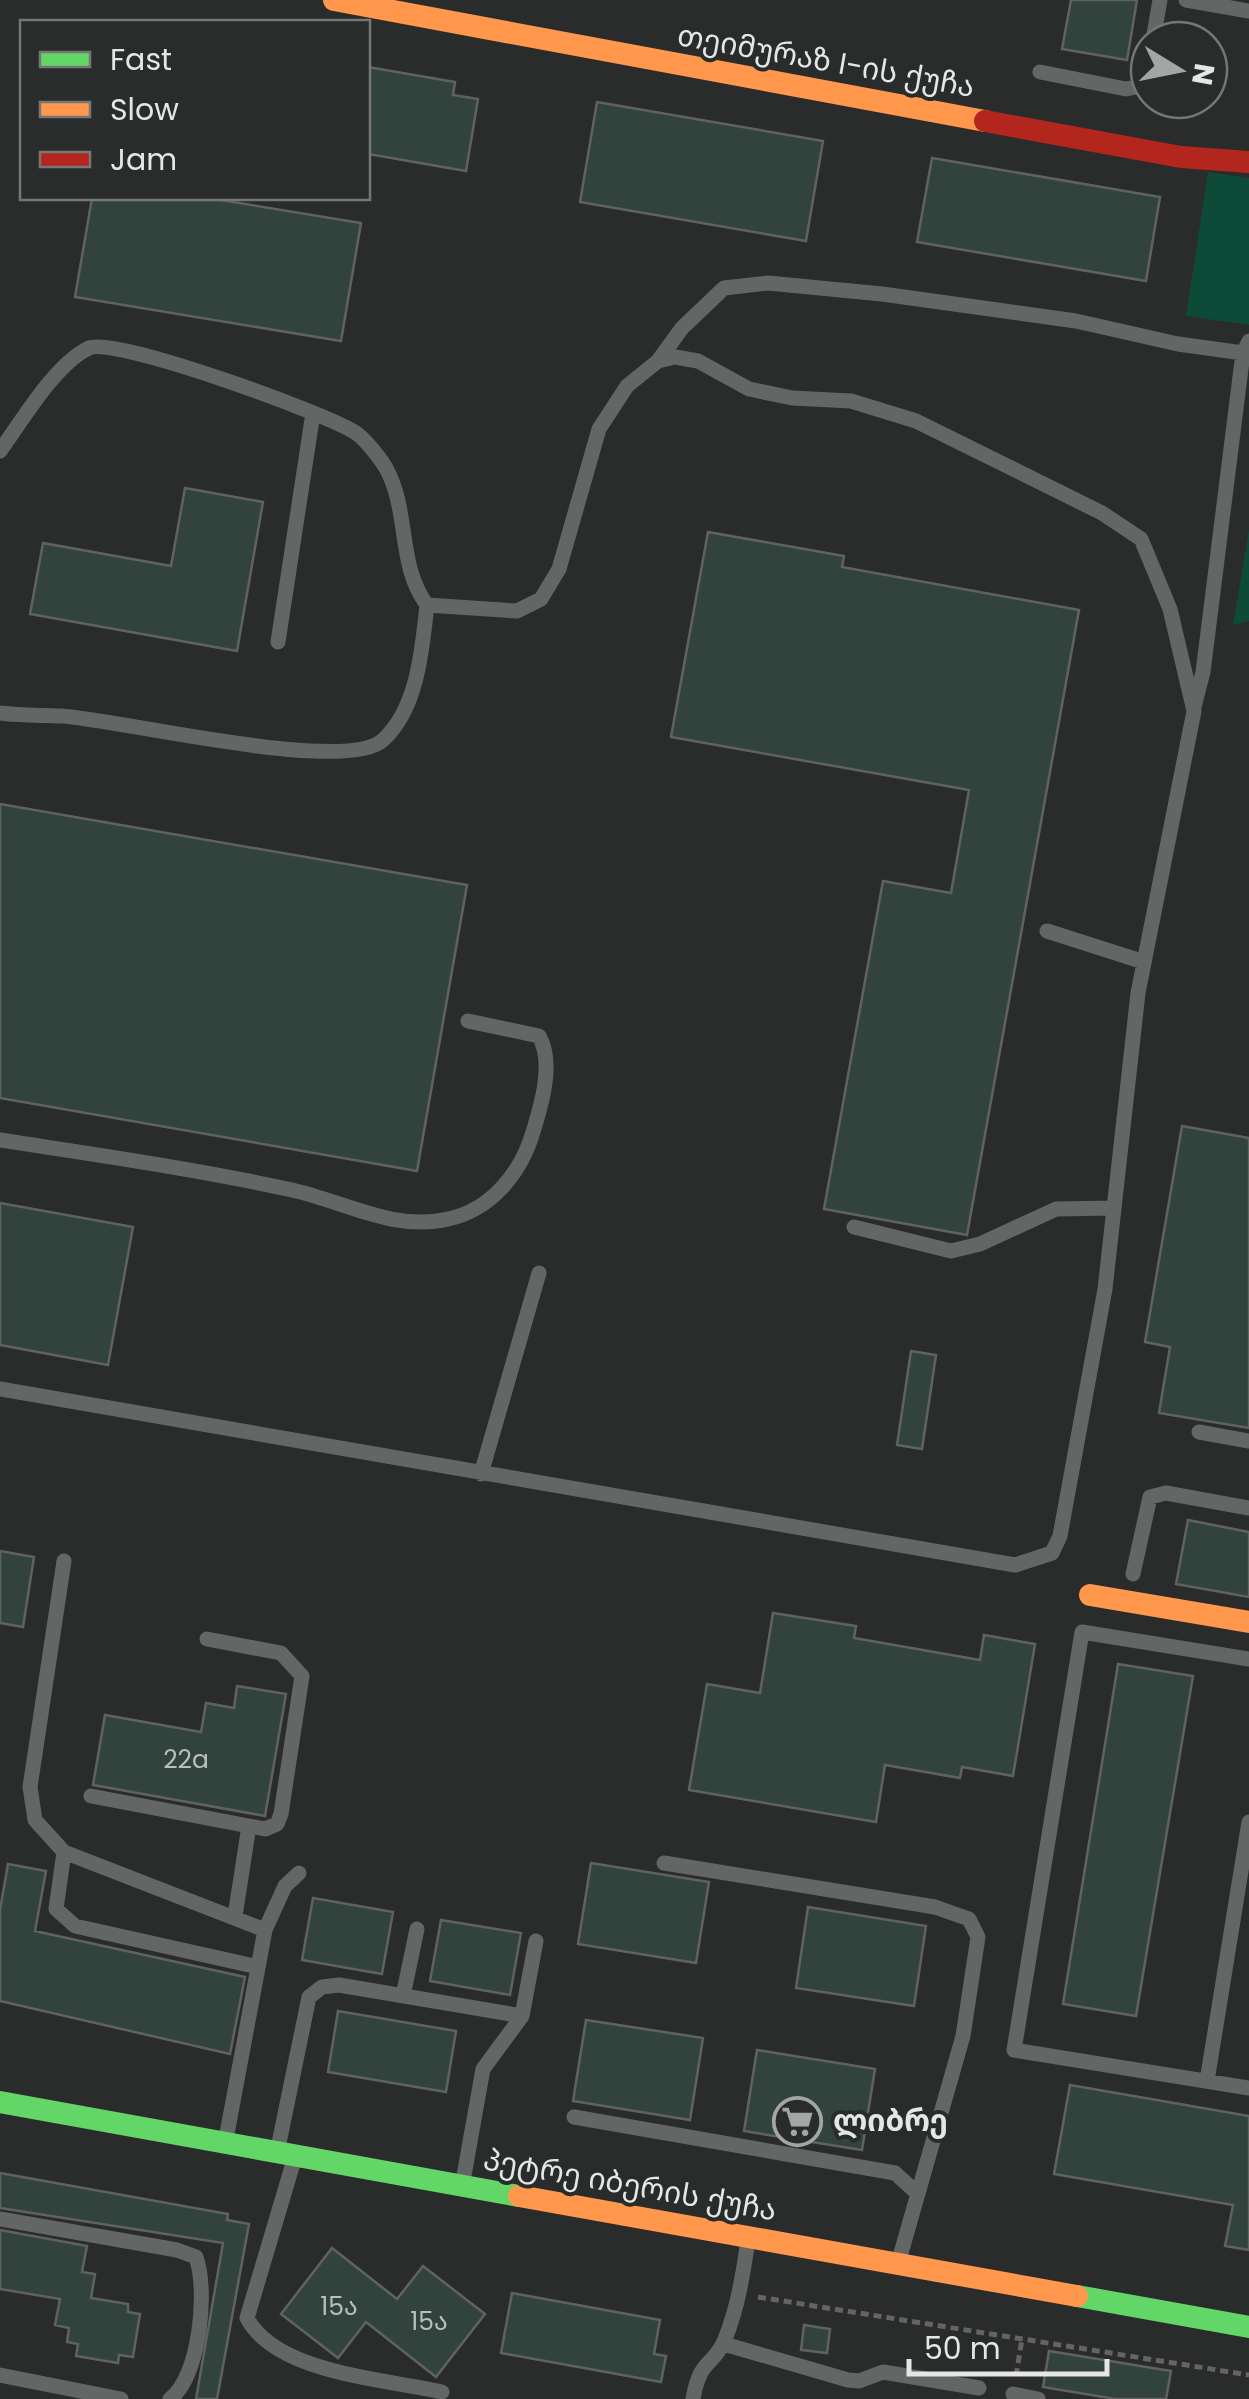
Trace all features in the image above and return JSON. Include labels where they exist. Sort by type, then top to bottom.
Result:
[{"type":"street","name":"თეიმურაზ I-ის ქუჩა","points":[[334,0],[1180,157],[1249,162]]},
{"type":"street","points":[[1090,1594],[1249,1622]]},
{"type":"street","name":"პეტრე იბერის ქუჩა","points":[[0,2102],[1249,2326]]},
{"type":"lane","points":[[1186,0],[1249,10]]},
{"type":"lane","points":[[1040,72],[1129,88]]},
{"type":"lane","points":[[0,1389],[1015,1565],[1052,1553],[1060,1536],[1078,1418],[1101,1318],[1144,962],[1204,672],[1246,347],[1178,344],[1076,321],[768,283],[724,288],[682,328],[658,362]]},
{"type":"lane","points":[[0,451],[46,387],[90,347],[112,346],[164,360],[312,413],[358,434],[386,469],[400,510],[412,585],[427,605],[414,687],[398,724],[380,744],[360,751],[185,738],[62,716],[0,714]]},
{"type":"lane","points":[[427,605],[517,611],[541,598],[559,569],[598,429],[626,386],[658,362],[675,356],[698,362],[749,389],[792,398],[852,401],[916,421],[1102,513],[1141,539],[1170,609],[1194,710]]},
{"type":"lane","points":[[278,642],[312,413]]},
{"type":"lane","points":[[1047,931],[1144,962]]},
{"type":"lane","points":[[0,1140],[296,1190],[378,1216],[419,1222],[447,1220],[478,1209],[501,1191],[517,1166],[533,1134],[547,1061],[538,1036],[468,1021]]},
{"type":"lane","points":[[854,1227],[951,1251],[980,1244],[1056,1209],[1114,1208]]},
{"type":"lane","points":[[481,1474],[540,1274]]},
{"type":"lane","points":[[1199,1432],[1249,1441]]},
{"type":"lane","points":[[1133,1574],[1150,1496],[1166,1493],[1249,1508]]},
{"type":"lane","points":[[64,1561],[30,1787],[35,1820],[64,1852],[266,1930]]},
{"type":"lane","points":[[1249,1659],[1082,1632],[1014,2050],[1249,2088]]},
{"type":"lane","points":[[91,1796],[266,1829],[277,1824],[282,1814],[302,1676],[280,1653],[208,1639]]},
{"type":"lane","points":[[1207,2081],[1249,1822]]},
{"type":"lane","points":[[235,1916],[249,1826]]},
{"type":"lane","points":[[64,1852],[56,1908],[75,1926],[258,1967]]},
{"type":"lane","points":[[664,1862],[934,1907],[969,1919],[978,1937],[962,2036],[898,2264]]},
{"type":"lane","points":[[226,2143],[266,1930],[285,1886],[299,1874]]},
{"type":"lane","points":[[403,1996],[416,1930]]},
{"type":"lane","points":[[462,2185],[484,2070],[522,2016],[536,1941]]},
{"type":"lane","points":[[442,2392],[292,2359],[256,2335],[247,2318],[286,2154],[309,1997],[322,1988],[339,1984],[522,2016]]},
{"type":"lane","points":[[574,2117],[895,2173],[918,2194]]},
{"type":"lane","points":[[0,2219],[177,2250],[196,2257],[204,2279],[192,2367],[180,2392],[170,2399]]},
{"type":"lane","points":[[693,2399],[698,2371],[724,2344],[740,2294],[748,2236]]},
{"type":"lane","points":[[724,2344],[859,2382],[883,2372],[979,2388]]},
{"type":"lane","points":[[0,2375],[121,2399]]},
{"type":"lane","points":[[36,2399],[40,2382]]},
{"type":"lane","points":[[1013,2394],[1038,2399]]},
{"type":"path","points":[[740,2294],[1249,2375]]},
{"type":"path","points":[[1013,2394],[1022,2339]]},
{"type":"green space","points":[[1208,172],[1249,178],[1249,325],[1186,316]]},
{"type":"green space","points":[[1249,529],[1249,621],[1233,625]]},
{"type":"building","points":[[1071,0],[1137,0],[1134,20],[1129,20],[1127,60],[1062,49]]},
{"type":"building","points":[[370,67],[455,82],[453,95],[478,99],[466,171],[370,154]]},
{"type":"building","points":[[597,102],[823,141],[806,241],[580,202]]},
{"type":"building","points":[[932,158],[1160,197],[1146,281],[917,242]]},
{"type":"building","points":[[92,200],[221,200],[361,223],[341,341],[75,297]]},
{"type":"building","points":[[185,488],[263,502],[237,651],[30,614],[43,543],[171,566]]},
{"type":"building","points":[[708,532],[844,556],[842,567],[1079,610],[967,1235],[824,1209],[883,881],[951,893],[969,790],[671,737]]},
{"type":"building","points":[[0,804],[467,885],[417,1171],[0,1098]]},
{"type":"building","points":[[1182,1126],[1249,1138],[1249,1428],[1159,1413],[1170,1347],[1145,1342]]},
{"type":"building","points":[[0,1203],[133,1227],[108,1365],[0,1345]]},
{"type":"building","points":[[911,1351],[936,1355],[922,1449],[897,1445]]},
{"type":"building","points":[[1188,1520],[1249,1532],[1249,1597],[1176,1584]]},
{"type":"building","points":[[0,1551],[34,1557],[23,1627],[0,1623]]},
{"type":"building","points":[[773,1613],[856,1626],[854,1638],[980,1660],[984,1635],[1035,1644],[1013,1776],[962,1767],[960,1778],[885,1765],[876,1822],[689,1790],[707,1684],[760,1693]]},
{"type":"building","points":[[1118,1664],[1193,1676],[1136,2016],[1063,2004]]},
{"type":"building","points":[[237,1686],[286,1694],[265,1816],[93,1785],[105,1715],[201,1732],[206,1703],[234,1708]]},
{"type":"building","points":[[591,1863],[709,1882],[696,1963],[578,1944]]},
{"type":"building","points":[[8,1864],[46,1871],[35,1931],[245,1977],[230,2054],[0,2001],[0,1910]]},
{"type":"building","points":[[313,1898],[393,1912],[382,1974],[302,1960]]},
{"type":"building","points":[[808,1907],[926,1926],[914,2006],[796,1988]]},
{"type":"building","points":[[441,1920],[521,1933],[510,1995],[430,1981]]},
{"type":"building","points":[[338,2011],[456,2031],[446,2092],[328,2072]]},
{"type":"building","points":[[586,2020],[703,2038],[690,2120],[573,2101]]},
{"type":"building","points":[[757,2050],[875,2069],[862,2150],[744,2131]]},
{"type":"building","points":[[1070,2085],[1249,2116],[1249,2250],[1225,2246],[1233,2205],[1054,2174]]},
{"type":"building","points":[[0,2173],[228,2214],[227,2220],[249,2224],[217,2399],[196,2399],[223,2243],[0,2208]]},
{"type":"building","points":[[0,2230],[87,2246],[82,2272],[95,2274],[91,2298],[128,2304],[128,2312],[140,2314],[133,2357],[119,2355],[118,2363],[76,2356],[78,2344],[67,2342],[69,2328],[55,2325],[60,2299],[0,2289]]},
{"type":"building","points":[[332,2248],[397,2299],[423,2266],[485,2314],[436,2377],[366,2322],[338,2358],[281,2314]]},
{"type":"building","points":[[512,2293],[660,2320],[654,2354],[666,2356],[661,2382],[501,2353]]},
{"type":"building","points":[[804,2325],[830,2329],[827,2353],[801,2350]]},
{"type":"building","points":[[1049,2351],[1171,2371],[1166,2399],[1115,2399],[1043,2387]]},
{"type":"traffic: fast","points":[[0,2102],[519,2196]]},
{"type":"traffic: fast","points":[[1077,2296],[1249,2327]]},
{"type":"traffic: slow","points":[[334,0],[985,121]]},
{"type":"traffic: slow","points":[[1090,1595],[1249,1622]]},
{"type":"traffic: slow","points":[[519,2196],[1077,2296]]},
{"type":"traffic: jam","points":[[985,121],[1181,157],[1249,162]]},
{"type":"place","name":"ლიბრე","points":[[798,2121]]}]
